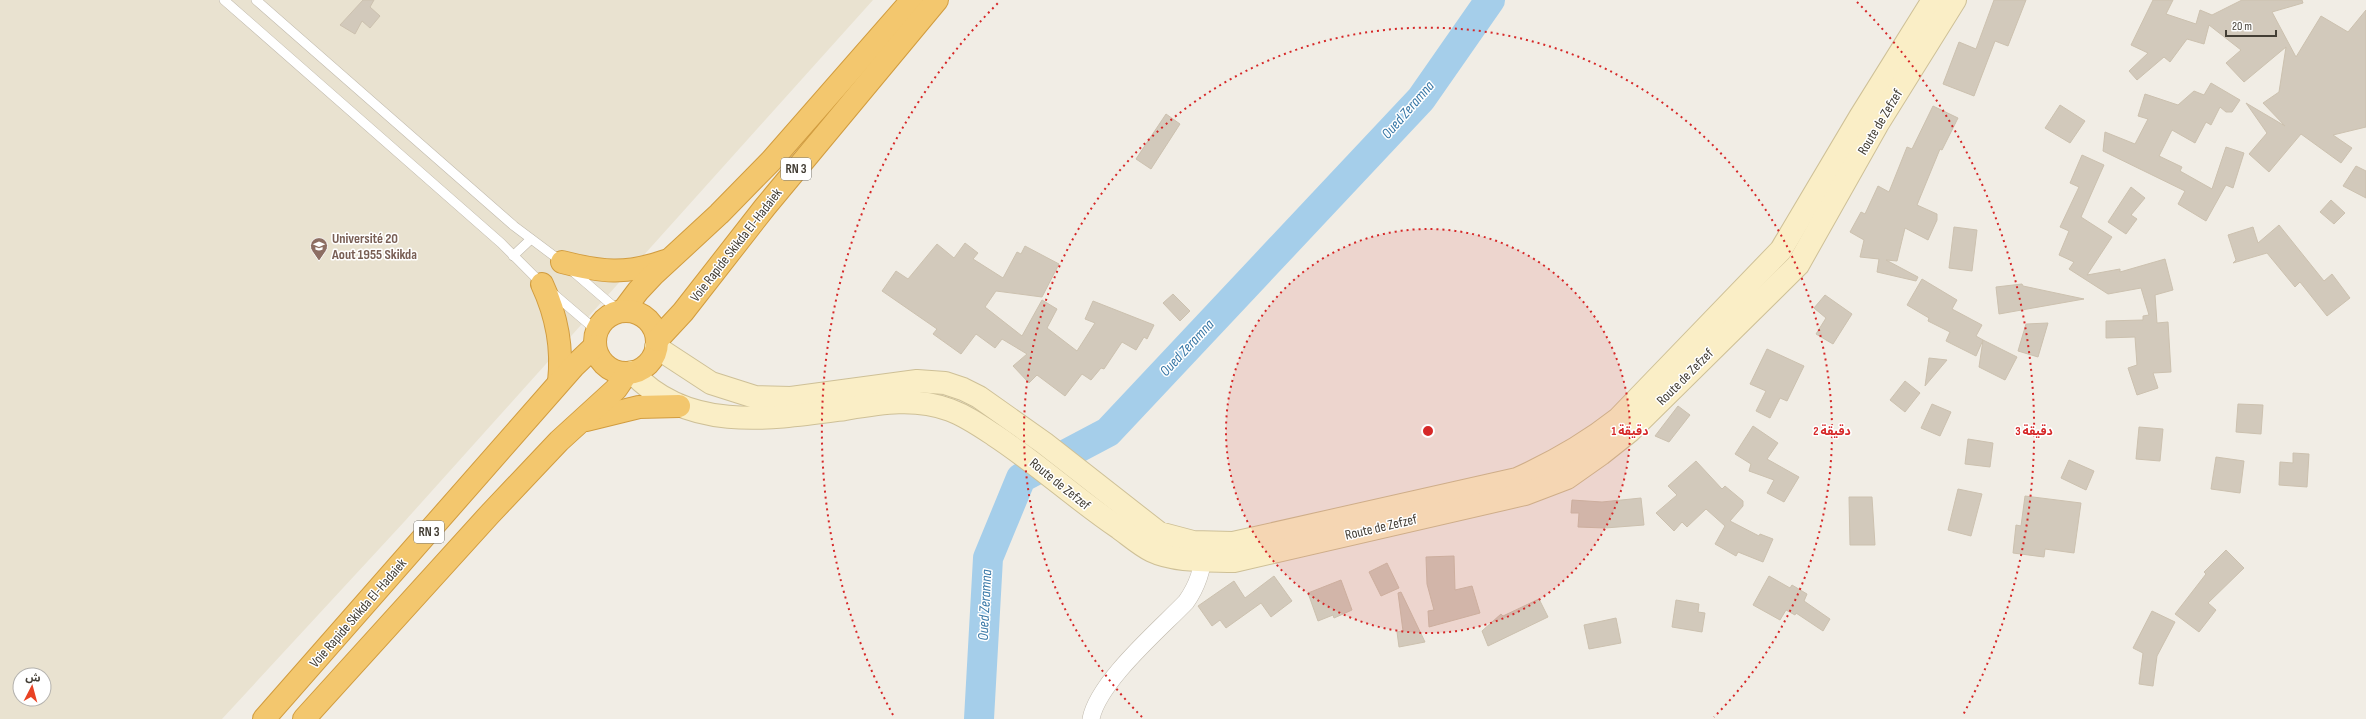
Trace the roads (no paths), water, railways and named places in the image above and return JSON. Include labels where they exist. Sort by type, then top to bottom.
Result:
[{"type":"highway","name":"Voie Rapide Skikda El-Hadaiek","points":[[264,719],[596,339],[608,316],[622,312],[638,291],[770,161],[912,0]]},
{"type":"highway","name":"Voie Rapide Skikda El-Hadaiek","points":[[304,719],[489,515],[559,441],[616,389],[630,372],[645,366],[650,360],[656,344],[683,312],[765,206],[937,0]]},
{"type":"highway","points":[[562,262],[592,270],[615,272],[638,270],[672,259]]},
{"type":"highway","points":[[542,284],[549,299],[559,332],[561,366],[559,382]]},
{"type":"highway","points":[[622,312],[643,316],[653,327],[656,344]]},
{"type":"highway","points":[[596,339],[601,360],[606,366],[612,370],[630,372]]},
{"type":"highway","points":[[581,422],[619,410],[652,406],[679,406]]},
{"type":"main road","name":"Route de Zefzef","points":[[630,372],[644,386],[679,406],[718,417],[748,419],[784,417],[906,401],[933,405],[964,415],[1029,458],[1085,505],[1153,551],[1192,560],[1204,551],[1517,479],[1558,460],[1590,440],[1618,419],[1781,250],[1860,117],[1933,0]]},
{"type":"main road","name":"Route de Zefzef","points":[[656,344],[711,383],[755,397],[791,398],[917,381],[945,383],[979,397],[1044,442],[1098,487],[1159,533],[1193,542],[1204,551],[1234,560],[1525,494],[1567,478],[1630,431],[1798,265],[1877,125],[1955,0]]},
{"type":"street","points":[[1091,719],[1101,696],[1115,676],[1186,602],[1195,589],[1204,551]]},
{"type":"lane","points":[[224,0],[513,256],[596,339]]},
{"type":"lane","points":[[256,0],[531,238],[622,312]]},
{"type":"lane","points":[[513,256],[531,238]]},
{"type":"waterway","name":"Oued Zeramna","points":[[979,719],[988,558],[1021,478],[1108,432],[1421,99],[1490,0]]},
{"type":"place","name":"Université 20 Aout 1955 Skikda","points":[[319,261]]}]
